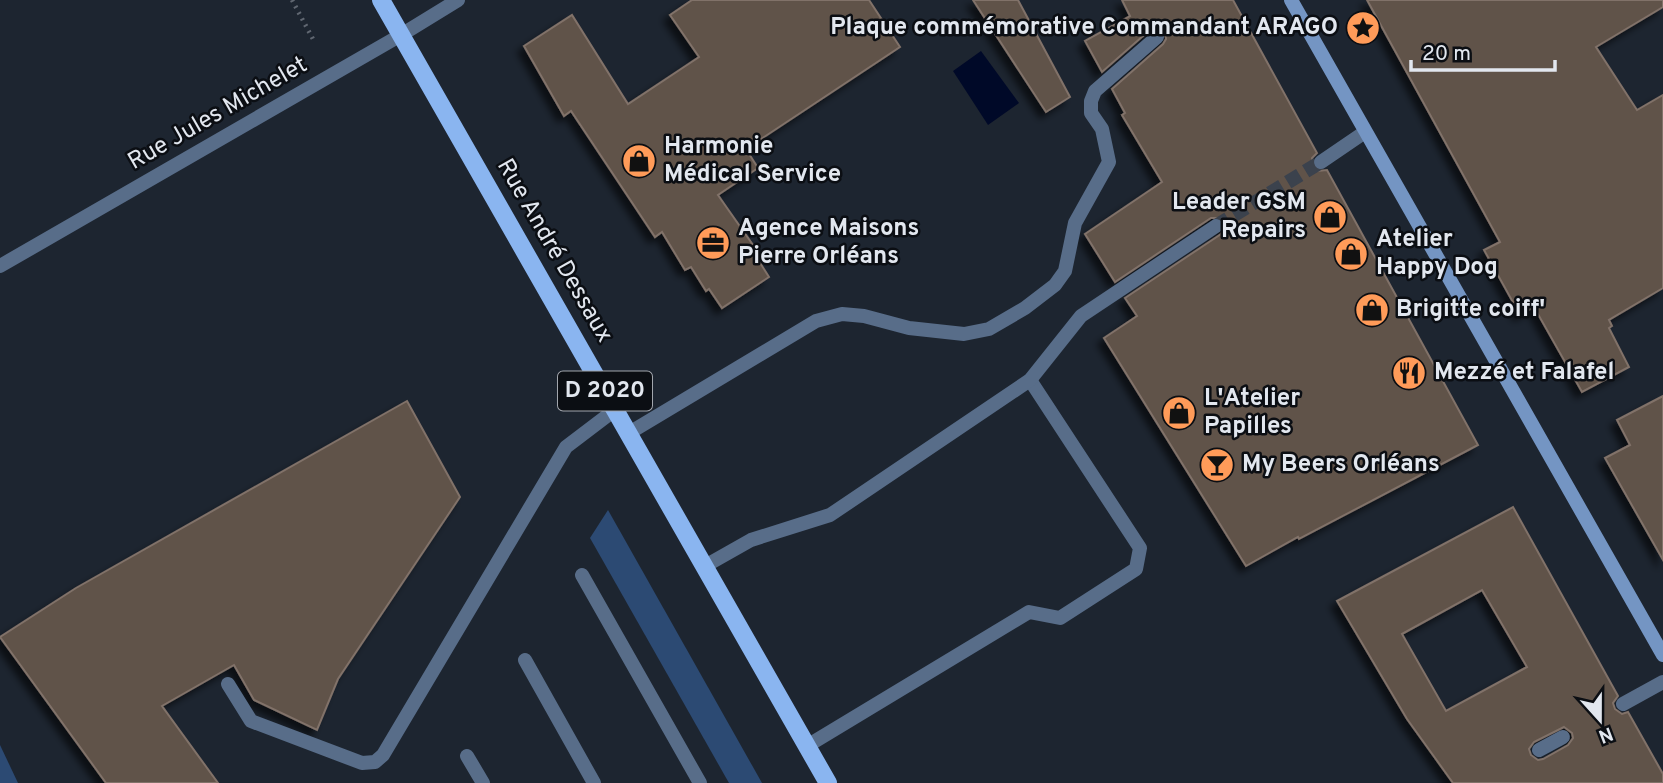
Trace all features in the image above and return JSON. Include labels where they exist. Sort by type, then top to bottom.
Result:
[{"type":"main road","name":"Rue André Dessaux","points":[[381,0],[828,783]]},
{"type":"main road","points":[[1291,0],[1663,655]]},
{"type":"street","name":"Rue Jules Michelet","points":[[0,266],[458,0]]},
{"type":"street","points":[[629,433],[816,321],[842,314],[864,316],[909,328],[964,334],[989,329],[1025,308],[1055,285],[1065,271],[1075,223],[1109,162],[1102,129],[1091,113],[1091,101],[1095,91],[1157,37]]},
{"type":"street","points":[[1321,162],[1365,132]]},
{"type":"street","points":[[705,566],[751,540],[830,514],[1030,380],[1081,316],[1216,226]]},
{"type":"street","points":[[807,746],[1028,612],[1060,618],[1136,569],[1140,548],[1030,380]]},
{"type":"street","points":[[228,684],[251,721],[362,763],[375,762],[383,755],[566,447],[616,409]]},
{"type":"street","points":[[582,575],[700,783]]},
{"type":"street","points":[[525,660],[594,783]]},
{"type":"street","points":[[1623,704],[1663,682]]},
{"type":"street","points":[[1539,750],[1563,737]]},
{"type":"street","points":[[467,756],[483,783]]},
{"type":"path","points":[[292,0],[314,41]]},
{"type":"shaded area","points":[[981,51],[1019,103],[988,125],[953,71]]},
{"type":"shaded area","points":[[608,510],[762,783],[729,783],[590,538]]},
{"type":"shaded area","points":[[0,745],[18,783],[0,783]]},
{"type":"building","points":[[692,0],[869,0],[900,47],[746,149],[758,168],[718,195],[760,255],[757,258],[769,277],[722,308],[709,289],[706,291],[691,267],[685,270],[662,232],[655,237],[571,111],[564,116],[524,46],[572,15],[628,104],[699,57],[670,15]]},
{"type":"building","points":[[973,0],[1018,0],[1070,97],[1046,112]]},
{"type":"building","points":[[1122,0],[1233,0],[1317,153],[1312,158],[1313,167],[1317,171],[1327,170],[1478,445],[1246,566],[1104,338],[1137,316],[1125,298],[1221,234],[1226,226],[1221,218],[1211,218],[1115,282],[1085,234],[1162,182],[1122,115],[1125,113],[1112,89],[1163,44],[1166,39],[1165,31],[1159,28],[1151,29],[1102,72],[1085,41],[1130,16]]},
{"type":"building","points":[[1367,0],[1663,0],[1663,7],[1596,47],[1637,110],[1663,95],[1663,288],[1609,320],[1612,326],[1609,328],[1629,367],[1582,392],[1534,307],[1520,315],[1484,250],[1500,242]]},
{"type":"building","points":[[1663,396],[1663,560],[1605,458],[1630,445],[1617,420]]},
{"type":"building","points":[[407,401],[460,497],[338,679],[317,730],[254,700],[234,665],[162,706],[218,783],[106,783],[0,637],[76,588]]},
{"type":"building","points":[[1513,507],[1618,696],[1613,703],[1615,709],[1622,714],[1628,712],[1663,774],[1663,783],[1453,783],[1407,719],[1337,601]],"holes":[[[1482,590],[1527,667],[1446,711],[1402,634]],[[1564,727],[1572,733],[1573,738],[1568,745],[1543,759],[1538,760],[1531,755],[1529,749],[1534,742]]]},
{"type":"tunnel","points":[[1216,226],[1321,162]]},
{"type":"place","name":"Plaque commémorative Commandant ARAGO","points":[[1363,28]]},
{"type":"place","name":"Harmonie Médical Service","points":[[639,161]]},
{"type":"place","name":"Leader GSM Repairs","points":[[1330,217]]},
{"type":"place","name":"Agence Maisons Pierre Orléans","points":[[713,243]]},
{"type":"place","name":"Atelier Happy Dog","points":[[1351,254]]},
{"type":"place","name":"Brigitte coiff'","points":[[1372,310]]},
{"type":"place","name":"Mezzé et Falafel","points":[[1409,373]]},
{"type":"place","name":"L'Atelier Papilles","points":[[1179,413]]},
{"type":"place","name":"My Beers Orléans","points":[[1217,465]]}]
